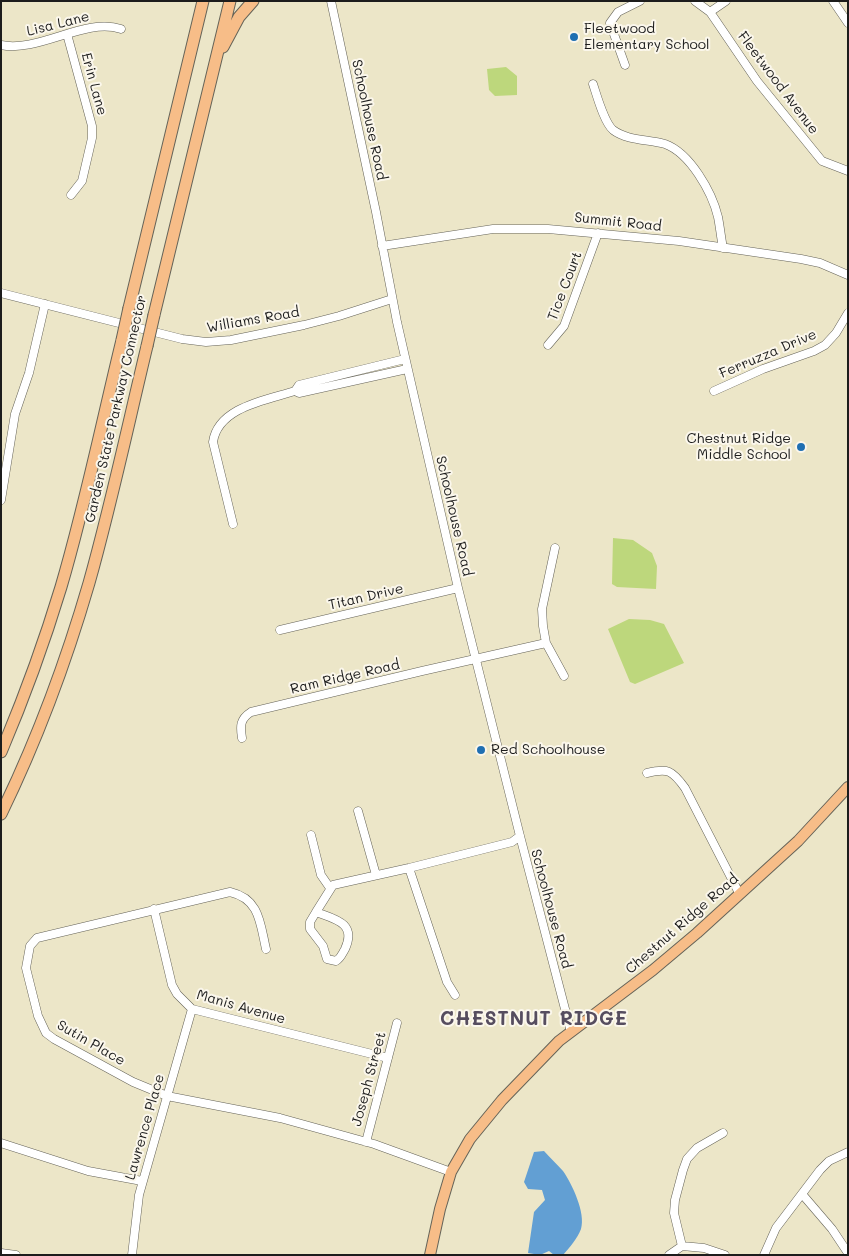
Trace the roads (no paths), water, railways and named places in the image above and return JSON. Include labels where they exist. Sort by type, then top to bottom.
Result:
[{"type":"highway","points":[[192,47],[199,1]]},
{"type":"highway","name":"Garden State Parkway Connector","points":[[1,752],[29,682],[61,587],[86,492],[203,1]]},
{"type":"highway","name":"Garden State Parkway Connector","points":[[1,814],[44,715],[77,622],[99,546],[230,1]]},
{"type":"highway","points":[[209,84],[232,29],[244,10],[253,1]]},
{"type":"main road","name":"Chestnut Ridge Road","points":[[430,1255],[440,1209],[451,1172],[481,1123],[528,1071],[571,1032],[677,950],[798,841],[847,791]]},
{"type":"street","name":"Schoolhouse Road","points":[[331,1],[405,360],[458,588],[571,1032]]},
{"type":"street","points":[[625,65],[610,23],[618,12],[640,1]]},
{"type":"street","name":"Fleetwood Avenue","points":[[695,1],[710,12],[757,81],[822,161],[848,171]]},
{"type":"street","points":[[710,12],[726,1]]},
{"type":"street","points":[[833,1],[848,23]]},
{"type":"street","name":"Lisa Lane","points":[[1,45],[19,47],[103,26],[121,29]]},
{"type":"street","name":"Erin Lane","points":[[67,34],[92,126],[92,138],[82,181],[71,195]]},
{"type":"street","points":[[593,84],[604,114],[612,129],[631,138],[647,139],[667,145],[678,151],[688,161],[704,184],[714,204],[723,248]]},
{"type":"street","name":"Summit Road","points":[[382,246],[476,231],[510,228],[564,229],[723,248],[814,262],[848,275]]},
{"type":"street","name":"Tice Court","points":[[548,345],[564,326],[598,233]]},
{"type":"street","name":"Williams Road","points":[[1,293],[175,337],[206,342],[231,340],[304,325],[392,299]]},
{"type":"street","points":[[1,500],[15,414],[30,373],[45,304]]},
{"type":"street","name":"Ferruzza Drive","points":[[714,391],[825,345],[836,334],[848,314]]},
{"type":"street","points":[[295,391],[299,385],[405,360]]},
{"type":"street","points":[[233,524],[213,442],[214,433],[219,424],[237,411],[295,391],[299,393],[407,368]]},
{"type":"street","points":[[555,548],[542,609],[543,626],[546,643],[564,676]]},
{"type":"street","name":"Titan Drive","points":[[280,630],[458,588]]},
{"type":"street","name":"Ram Ridge Road","points":[[242,738],[240,728],[242,720],[251,712],[546,643]]},
{"type":"street","points":[[646,773],[661,770],[670,771],[678,778],[739,893]]},
{"type":"street","points":[[358,811],[376,875]]},
{"type":"street","points":[[311,835],[321,875],[330,888]]},
{"type":"street","points":[[316,912],[340,921],[347,930],[348,942],[340,959],[336,961],[327,959],[323,946],[310,929],[310,922],[330,888],[333,885],[512,842],[520,836]]},
{"type":"street","points":[[409,868],[446,982],[455,995]]},
{"type":"street","name":"Sutin Place","points":[[266,949],[258,916],[253,905],[247,899],[237,894],[222,893],[37,938],[30,946],[26,968],[38,1016],[46,1033],[133,1082],[167,1096],[280,1118],[366,1142],[451,1172]]},
{"type":"street","name":"Manis Avenue","points":[[154,909],[172,985],[177,994],[192,1009],[388,1058]]},
{"type":"street","name":"Lawrence Place","points":[[132,1255],[142,1181],[192,1009]]},
{"type":"street","name":"Joseph Street","points":[[366,1142],[397,1023]]},
{"type":"street","points":[[682,1246],[674,1213],[675,1200],[683,1170],[688,1159],[697,1148],[723,1133]]},
{"type":"street","points":[[1,1143],[88,1171],[142,1181]]},
{"type":"street","points":[[764,1255],[776,1228],[820,1170],[829,1162],[848,1152]]},
{"type":"street","points":[[802,1194],[832,1229],[848,1253]]},
{"type":"street","points":[[669,1255],[682,1246],[704,1248],[725,1255]]},
{"type":"street","points":[[1,1253],[16,1255]]},
{"type":"water","points":[[544,1151],[567,1177],[582,1215],[581,1229],[563,1255],[554,1255],[549,1251],[540,1255],[528,1253],[534,1212],[545,1200],[542,1190],[528,1189],[524,1182],[534,1152]]},
{"type":"place","name":"Fleetwood Elementary School","points":[[574,37]]},
{"type":"place","name":"Chestnut Ridge Middle School","points":[[801,447]]},
{"type":"place","name":"Red Schoolhouse","points":[[481,750]]},
{"type":"district","name":"CHESTNUT RIDGE","points":[[534,1019]]}]
